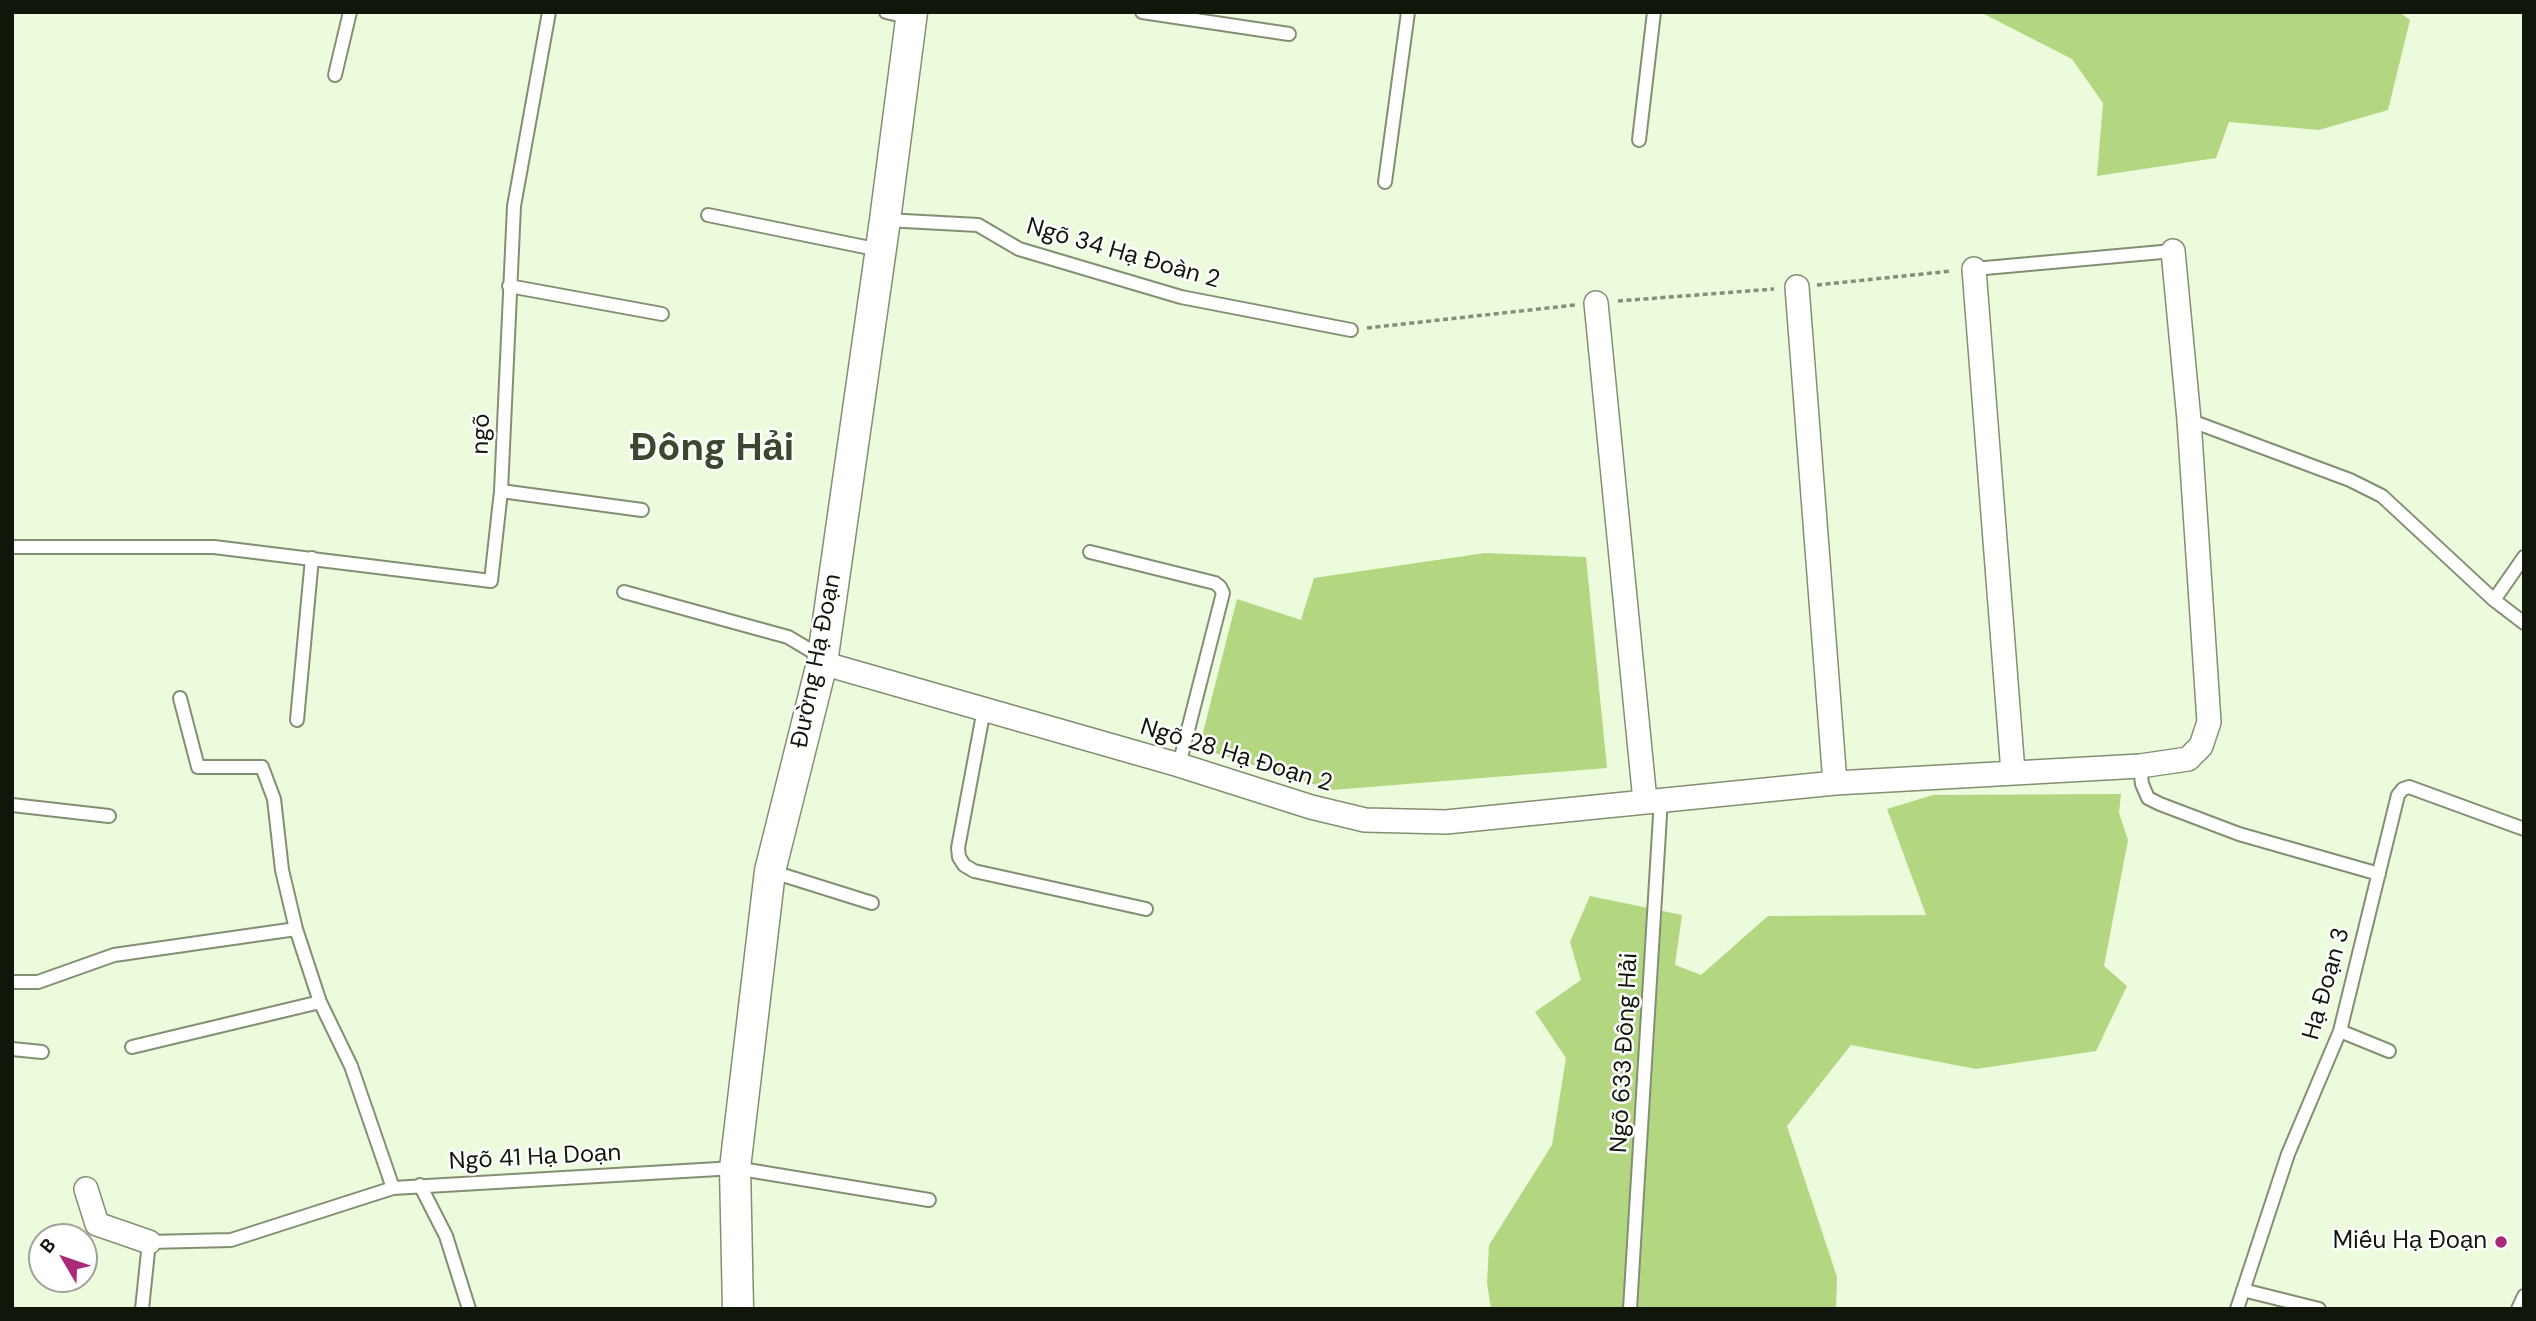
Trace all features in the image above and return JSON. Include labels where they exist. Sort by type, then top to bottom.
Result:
[{"type":"street","name":"Đường Hạ Đoạn","points":[[738,1309],[735,1168],[770,871],[822,663],[885,220],[903,14]]},
{"type":"street","points":[[2173,251],[2189,420]]},
{"type":"street","points":[[1974,269],[2013,772]]},
{"type":"street","points":[[1797,287],[1835,783]]},
{"type":"street","points":[[1596,303],[1653,800]]},
{"type":"street","name":"Ngõ 28 Hạ Đoạn 2","points":[[822,663],[1179,765],[1311,807],[1365,820],[1446,821],[1835,783],[2140,766],[2188,759],[2201,746],[2209,722],[2189,420]]},
{"type":"street","points":[[86,1189],[97,1224],[149,1242]]},
{"type":"lane","points":[[335,75],[350,12]]},
{"type":"lane","name":"ngõ","points":[[12,547],[214,547],[491,581],[501,491],[514,206],[549,12]]},
{"type":"lane","points":[[1142,12],[1289,34]]},
{"type":"lane","points":[[1385,182],[1408,12]]},
{"type":"lane","points":[[1639,140],[1654,12]]},
{"type":"lane","points":[[708,215],[880,250]]},
{"type":"lane","name":"Ngõ 34 Hạ Đoàn 2","points":[[885,220],[978,225],[1020,249],[1181,297],[1351,330]]},
{"type":"lane","points":[[1974,269],[2173,251]]},
{"type":"lane","points":[[509,286],[662,314]]},
{"type":"lane","points":[[2189,420],[2350,480],[2382,496],[2494,600],[2524,622]]},
{"type":"lane","points":[[501,491],[642,510]]},
{"type":"lane","points":[[1090,552],[1215,583],[1223,593],[1179,765]]},
{"type":"lane","points":[[2494,600],[2524,557]]},
{"type":"lane","points":[[297,720],[312,558]]},
{"type":"lane","points":[[624,592],[788,637],[815,653],[822,663]]},
{"type":"lane","points":[[180,698],[198,767],[262,767],[274,799],[282,870],[296,929],[320,1002],[351,1066],[393,1188]]},
{"type":"lane","points":[[984,709],[958,848],[959,858],[964,865],[974,871],[1146,909]]},
{"type":"lane","points":[[2140,766],[2148,797],[2160,804],[2239,834],[2379,874]]},
{"type":"lane","name":"Hạ Đoạn 3","points":[[2237,1309],[2288,1154],[2340,1031],[2398,795],[2403,789],[2409,788],[2524,829]]},
{"type":"lane","name":"Ngõ 633 Đông Hải","points":[[1630,1309],[1653,800]]},
{"type":"lane","points":[[12,805],[109,816]]},
{"type":"lane","points":[[770,871],[872,903]]},
{"type":"lane","points":[[12,982],[38,982],[114,956],[296,929]]},
{"type":"lane","points":[[132,1047],[320,1002]]},
{"type":"lane","points":[[2340,1031],[2389,1051]]},
{"type":"lane","points":[[12,1049],[42,1052]]},
{"type":"lane","name":"Ngõ 41 Hạ Doạn","points":[[149,1242],[231,1240],[393,1188],[735,1168],[929,1200]]},
{"type":"lane","points":[[420,1185],[446,1236],[469,1309]]},
{"type":"lane","points":[[142,1309],[149,1242]]},
{"type":"lane","points":[[2243,1290],[2319,1309]]},
{"type":"lane","points":[[2518,1309],[2524,1296]]},
{"type":"path","points":[[1351,330],[1596,303],[1974,269]]},
{"type":"green space","points":[[1980,12],[2399,12],[2410,20],[2388,110],[2319,130],[2229,122],[2216,158],[2097,176],[2103,103],[2072,59]]},
{"type":"green space","points":[[1485,553],[1586,557],[1607,768],[1332,790],[1199,748],[1237,599],[1301,620],[1314,578]]},
{"type":"green space","points":[[2121,794],[2119,813],[2128,840],[2104,966],[2127,986],[2096,1051],[1976,1069],[1851,1045],[1787,1126],[1837,1277],[1836,1309],[1491,1309],[1487,1283],[1489,1245],[1552,1145],[1566,1058],[1535,1012],[1581,980],[1570,942],[1590,896],[1682,915],[1675,965],[1701,975],[1768,916],[1926,915],[1887,809],[1933,795]]},
{"type":"place","name":"Miếu Hạ Đoạn","points":[[2501,1242]]},
{"type":"district","name":"Đông Hải","points":[[712,450]]}]
